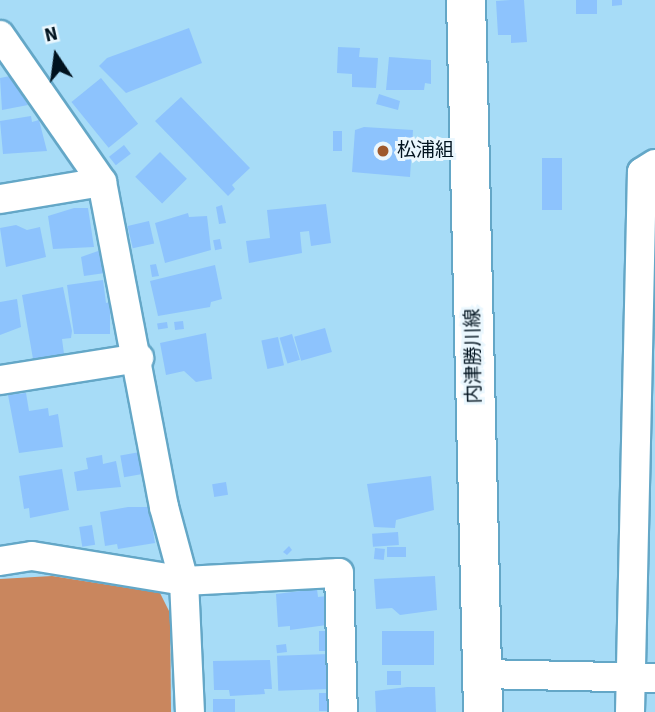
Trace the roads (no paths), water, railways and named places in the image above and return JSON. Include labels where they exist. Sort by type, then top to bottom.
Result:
[{"type":"main road","name":"内津勝川線","points":[[466,0],[483,712]]},
{"type":"street","points":[[0,35],[102,182],[139,358],[164,508],[184,581],[190,712]]},
{"type":"street","points":[[629,712],[643,678],[642,172],[655,164]]},
{"type":"street","points":[[0,199],[102,182]]},
{"type":"street","points":[[0,380],[139,358]]},
{"type":"street","points":[[0,562],[32,556],[184,581],[339,572],[344,712]]},
{"type":"street","points":[[482,674],[643,678]]},
{"type":"place","name":"松浦組","points":[[383,151]]}]
